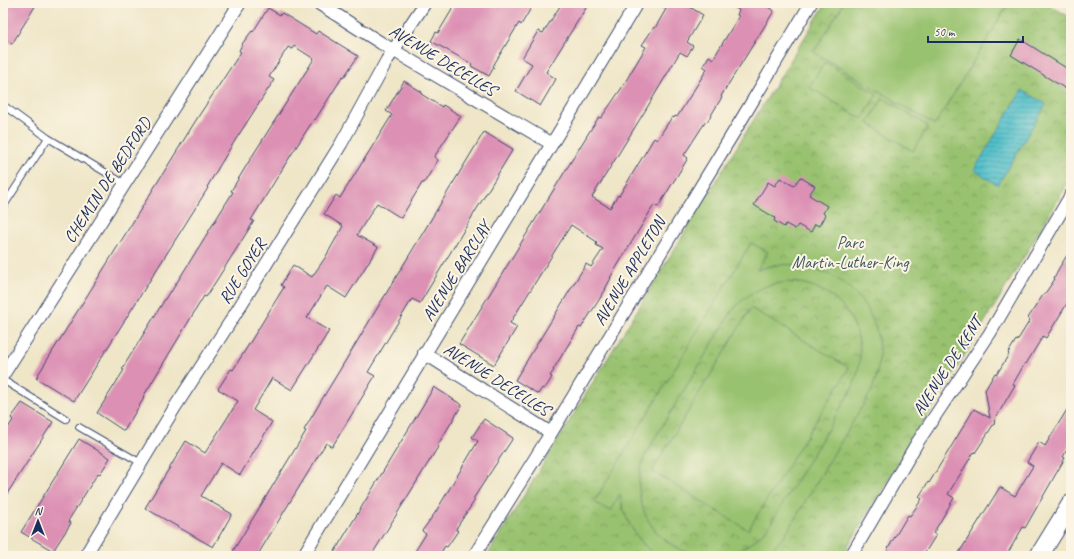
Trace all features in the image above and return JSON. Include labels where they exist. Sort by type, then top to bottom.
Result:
[{"type":"main road","points":[[1040,556],[1071,504]]},
{"type":"street","name":"CHEMIN DE BEDFORD","points":[[3,375],[240,3]]},
{"type":"street","name":"AVENUE DECELLES","points":[[318,3],[393,50],[552,144]]},
{"type":"street","name":"RUE GOYER","points":[[85,556],[116,507],[141,463],[341,144],[393,50],[425,3]]},
{"type":"street","name":"AVENUE BARCLAY","points":[[303,556],[424,353],[638,3]]},
{"type":"street","name":"AVENUE APPLETON","points":[[474,556],[551,433],[811,3]]},
{"type":"street","name":"AVENUE DE KENT","points":[[851,556],[917,443],[990,333],[1071,195]]},
{"type":"street","name":"AVENUE DECELLES","points":[[424,353],[551,433]]},
{"type":"lane","points":[[4,107],[48,138],[125,184]]},
{"type":"lane","points":[[3,207],[48,138]]},
{"type":"lane","points":[[3,380],[66,420]]},
{"type":"lane","points":[[79,427],[141,463]]},
{"type":"green space","name":"Parc Martin-Luther-King","points":[[826,3],[1046,3],[1071,18],[1071,178],[842,556],[487,556],[735,150]]},
{"type":"green space","points":[[844,3],[1003,3],[1007,6],[935,125],[814,52]]},
{"type":"green space","points":[[825,62],[877,94],[862,119],[809,87]]},
{"type":"green space","points":[[883,98],[928,126],[913,151],[868,123]]},
{"type":"green space","points":[[751,243],[768,252],[757,270],[777,265],[797,265],[816,269],[834,277],[849,288],[863,302],[872,319],[879,345],[879,358],[874,384],[872,390],[785,535],[765,556],[711,556],[736,551],[757,538],[769,526],[851,391],[860,360],[857,333],[846,310],[828,294],[805,284],[780,283],[755,291],[732,311],[647,451],[641,469],[639,487],[642,504],[648,520],[658,534],[672,545],[688,552],[707,556],[656,556],[642,543],[632,528],[624,512],[620,494],[610,511],[594,502]]},
{"type":"green space","points":[[751,308],[849,368],[748,530],[652,471]]},
{"type":"water","points":[[1022,90],[1046,104],[998,185],[974,170]]},
{"type":"building","points":[[3,3],[37,3],[12,44],[3,38]]},
{"type":"building","points":[[456,3],[534,3],[521,25],[519,23],[493,66],[494,67],[489,76],[471,66],[472,64],[431,41],[436,32],[438,33]]},
{"type":"building","points":[[562,3],[589,3],[546,72],[556,79],[540,106],[516,91],[532,64],[522,58],[538,31],[543,33]]},
{"type":"building","points":[[656,3],[683,3],[703,15],[687,42],[693,46],[687,56],[680,52],[592,197],[610,208],[618,195],[619,196],[654,138],[657,140],[672,117],[677,117],[707,69],[703,66],[709,56],[713,59],[739,16],[737,15],[739,10],[727,3],[762,3],[774,11],[721,96],[722,97],[707,122],[706,121],[684,155],[688,158],[658,207],[654,205],[610,278],[606,289],[581,328],[579,327],[553,370],[550,376],[552,377],[548,384],[544,389],[542,388],[538,394],[515,380],[586,264],[591,267],[603,249],[596,245],[597,242],[571,225],[510,323],[517,327],[494,365],[459,344],[591,129],[599,117],[601,118],[621,89],[646,47],[642,45],[654,27],[655,28],[666,9]]},
{"type":"building","points":[[268,8],[280,15],[282,13],[316,34],[318,31],[358,56],[344,77],[343,76],[315,120],[314,119],[286,163],[251,220],[254,221],[206,297],[204,296],[124,431],[97,413],[170,291],[171,292],[233,192],[231,191],[251,158],[314,59],[294,46],[292,49],[288,47],[269,77],[274,80],[74,401],[36,378],[198,117],[241,52],[239,51],[242,44],[252,31],[253,32]]},
{"type":"building","points":[[1020,39],[1071,71],[1071,92],[1011,55]]},
{"type":"building","points":[[404,81],[442,107],[443,105],[461,116],[434,157],[438,160],[401,218],[377,203],[357,235],[378,247],[346,298],[327,286],[307,318],[329,331],[292,390],[272,378],[253,410],[272,422],[240,475],[221,463],[201,496],[232,514],[213,547],[145,508],[186,441],[205,453],[238,401],[218,389],[231,369],[233,370],[284,287],[281,285],[293,265],[312,277],[325,258],[343,226],[324,214],[336,195],[340,198],[392,115],[386,111]]},
{"type":"building","points":[[484,132],[513,149],[420,303],[412,299],[368,372],[375,376],[332,447],[326,443],[257,556],[242,556],[233,551],[306,431],[304,430],[321,401]]},
{"type":"building","points":[[800,177],[815,186],[809,195],[827,206],[823,213],[825,215],[819,226],[815,224],[811,232],[798,225],[795,229],[786,224],[784,227],[774,221],[775,218],[754,205],[768,182],[775,186],[780,178],[794,186]]},
{"type":"building","points":[[1071,249],[1071,297],[1046,338],[1043,336],[1026,364],[1025,363],[1013,384],[1015,385],[994,421],[995,422],[948,494],[954,498],[933,533],[936,535],[923,556],[897,556],[887,550],[908,515],[910,516],[922,499],[919,497],[974,409],[990,418],[985,390],[995,373],[997,374],[1009,354],[1008,353],[1030,320],[1028,318],[1055,279],[1054,278],[1059,268]]},
{"type":"building","points":[[434,387],[462,405],[437,446],[438,447],[371,556],[332,556]]},
{"type":"building","points":[[22,403],[53,422],[3,500],[3,436],[13,420],[11,418]]},
{"type":"building","points":[[1071,403],[1071,443],[1063,457],[1065,458],[1025,528],[1023,527],[1006,556],[957,556],[1000,487],[1015,496],[1033,466],[1027,462],[1039,442],[1045,446]]},
{"type":"building","points":[[484,419],[513,438],[473,499],[475,500],[457,527],[456,530],[458,531],[447,547],[445,546],[439,556],[412,556],[426,534],[422,531],[435,513],[478,441],[472,437]]},
{"type":"building","points":[[79,439],[110,458],[100,474],[98,473],[68,521],[71,523],[53,551],[21,532]]}]
